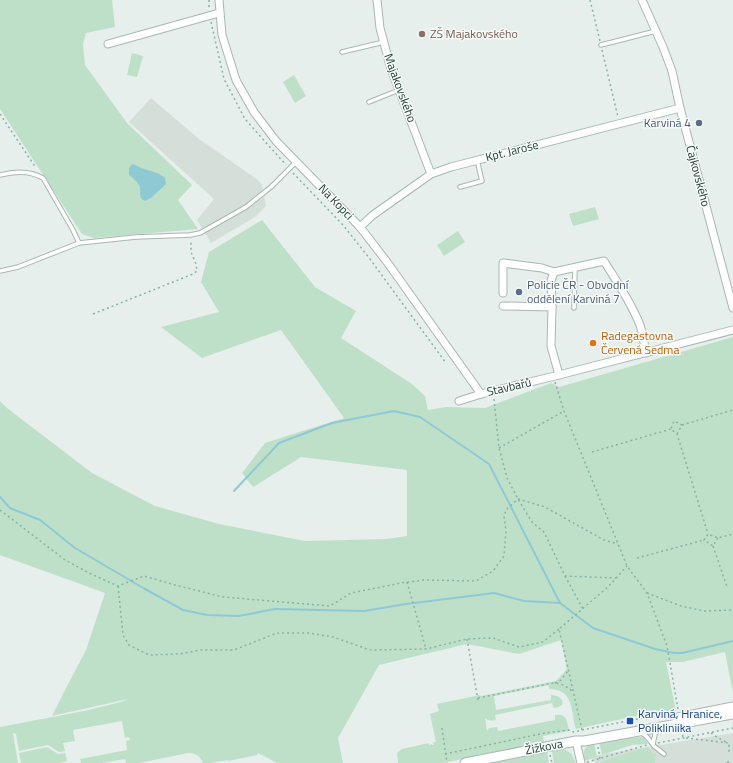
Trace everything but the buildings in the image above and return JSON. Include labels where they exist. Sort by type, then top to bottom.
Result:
[{"type":"street","name":"Na Kopci","points":[[219,0],[222,35],[236,80],[254,112],[276,141],[360,227],[387,262],[481,394]]},
{"type":"street","name":"Majakovského","points":[[377,0],[380,28],[391,69],[431,174]]},
{"type":"street","name":"Čajkovského","points":[[642,0],[672,71],[680,108],[733,308]]},
{"type":"street","points":[[108,44],[219,13]]},
{"type":"street","name":"Kpt. Jaroše","points":[[360,227],[373,215],[431,174],[476,160],[680,108]]},
{"type":"street","points":[[503,293],[503,263],[542,268],[554,272],[604,261],[630,303],[640,325],[646,353]]},
{"type":"street","points":[[554,272],[551,280],[551,346],[556,376]]},
{"type":"street","points":[[503,306],[552,307]]},
{"type":"street","name":"Stavbařů","points":[[459,401],[481,394],[733,330]]},
{"type":"street","name":"Žižkova","points":[[576,741],[582,736],[733,707]]},
{"type":"street","name":"Žižkova","points":[[465,763],[576,741],[639,732],[733,714]]},
{"type":"street","name":"Žižkova","points":[[576,741],[581,763]]},
{"type":"lane","points":[[601,44],[656,31]]},
{"type":"lane","points":[[342,52],[384,42]]},
{"type":"lane","points":[[369,102],[399,90]]},
{"type":"lane","points":[[460,187],[482,181],[476,160]]},
{"type":"lane","points":[[0,272],[18,267],[79,243],[136,237],[190,235],[200,233],[246,207],[271,187],[296,162]]},
{"type":"lane","points":[[0,175],[10,172],[24,172],[36,174],[43,178],[79,243]]},
{"type":"lane","points":[[574,308],[575,268]]},
{"type":"lane","points":[[653,744],[655,734],[661,727]]},
{"type":"lane","points":[[639,732],[644,734],[664,754]]},
{"type":"path","points":[[590,0],[620,124]]},
{"type":"path","points":[[0,114],[43,178]]},
{"type":"path","points":[[93,314],[194,274],[197,271],[191,252],[190,235]]},
{"type":"path","points":[[556,376],[564,410],[627,566],[647,593],[667,646],[679,712]]},
{"type":"path","points":[[493,391],[499,448],[507,478],[532,522],[544,532],[583,609]]},
{"type":"path","points":[[499,448],[564,410]]},
{"type":"path","points":[[671,429],[674,422],[682,425],[733,410]]},
{"type":"path","points":[[677,434],[682,425]]},
{"type":"path","points":[[671,429],[677,434],[708,534]]},
{"type":"path","points":[[592,452],[671,429]]},
{"type":"path","points":[[518,499],[545,507],[604,540],[618,544]]},
{"type":"path","points":[[0,510],[65,560],[118,586],[144,576],[223,597],[330,606],[351,593],[407,582],[425,580],[476,581],[493,571],[504,556],[506,531],[504,517],[506,510],[518,499]]},
{"type":"path","points":[[708,534],[718,538],[733,534]]},
{"type":"path","points":[[637,558],[704,540],[708,534]]},
{"type":"path","points":[[713,546],[718,538]]},
{"type":"path","points":[[704,540],[713,546],[727,587]]},
{"type":"path","points":[[118,586],[123,635],[129,646],[149,655],[179,654],[200,650],[234,650],[277,633],[309,633],[333,637],[370,650],[426,649],[467,639],[493,638],[519,647],[543,642],[608,587],[627,566]]},
{"type":"path","points":[[565,576],[616,578]]},
{"type":"path","points":[[407,582],[426,649]]},
{"type":"path","points":[[647,593],[681,606],[704,611],[733,610]]},
{"type":"path","points":[[559,629],[582,730]]},
{"type":"path","points":[[467,639],[478,699],[553,683],[561,680],[568,671]]},
{"type":"path","points":[[553,683],[560,683],[573,692]]},
{"type":"path","points":[[445,754],[545,733],[570,730],[574,732],[672,713]]},
{"type":"path","points":[[442,728],[447,763]]},
{"type":"path","points":[[545,733],[546,738]]},
{"type":"path","points":[[711,733],[728,743]]},
{"type":"path","points":[[684,738],[728,743]]},
{"type":"path","points":[[597,743],[600,758]]},
{"type":"path","points":[[728,743],[728,752]]},
{"type":"path","points":[[549,750],[552,763]]},
{"type":"shaded area","points":[[151,98],[199,139],[258,180],[262,185],[266,206],[255,217],[211,243],[197,220],[214,199],[129,122]]},
{"type":"shaded area","points":[[733,733],[733,763],[595,763],[593,756]]},
{"type":"green space","points":[[0,0],[112,0],[115,27],[86,33],[83,44],[85,65],[127,123],[192,185],[178,200],[198,229],[94,238],[82,234],[0,109]]},
{"type":"green space","points":[[132,53],[143,56],[137,77],[127,75]]},
{"type":"green space","points":[[294,75],[306,96],[295,103],[283,82]]},
{"type":"green space","points":[[595,207],[599,219],[573,226],[569,214]]},
{"type":"green space","points":[[262,220],[315,287],[356,311],[341,338],[412,384],[425,396],[428,410],[446,407],[485,408],[551,383],[559,387],[733,337],[733,693],[725,652],[683,662],[666,662],[676,711],[631,717],[576,729],[570,701],[567,696],[563,692],[549,689],[549,685],[494,696],[496,710],[551,700],[551,695],[559,697],[563,702],[562,705],[556,708],[554,708],[552,703],[495,715],[496,720],[488,720],[485,718],[487,731],[489,728],[497,727],[498,731],[555,720],[555,715],[562,715],[566,718],[569,731],[543,736],[544,743],[442,763],[398,763],[397,753],[402,749],[429,743],[429,745],[434,745],[433,742],[436,742],[430,714],[439,711],[437,704],[556,681],[567,669],[561,640],[519,654],[467,644],[379,665],[338,738],[343,763],[277,763],[258,753],[257,755],[228,761],[203,763],[201,758],[197,755],[188,753],[139,763],[126,763],[125,759],[102,763],[81,763],[80,759],[127,750],[126,741],[130,740],[129,737],[125,738],[122,721],[73,730],[75,741],[63,743],[65,751],[59,752],[48,745],[19,751],[16,734],[13,733],[18,763],[0,763],[0,727],[84,711],[128,699],[52,716],[86,650],[105,593],[0,555],[0,401],[92,473],[155,506],[219,524],[305,541],[386,539],[407,536],[407,470],[301,457],[253,487],[242,473],[265,443],[344,418],[281,330],[202,358],[161,327],[219,312],[201,282],[209,252]]},
{"type":"green space","points":[[458,231],[465,242],[444,256],[437,245]]},
{"type":"green space","points":[[644,738],[648,744],[632,745],[602,755],[599,742],[609,739]]},
{"type":"green space","points":[[594,743],[597,757],[584,761],[584,750]]},
{"type":"green space","points":[[47,747],[58,754],[65,753],[67,761],[59,763],[21,763],[19,753]]},
{"type":"green space","points":[[647,747],[652,753],[656,754],[655,763],[596,763]]},
{"type":"green space","points":[[564,749],[571,753],[576,763],[554,763],[552,751]]},
{"type":"green space","points":[[547,752],[549,763],[493,763]]},
{"type":"water","points":[[132,164],[142,169],[160,174],[165,178],[166,184],[151,198],[145,201],[143,200],[139,185],[129,175],[129,168]]},
{"type":"waterway","points":[[234,491],[279,443],[332,423],[394,411],[420,417],[489,464],[560,603],[593,628],[655,649],[674,653],[682,653],[733,641]]},
{"type":"waterway","points":[[0,497],[10,508],[40,520],[75,548],[145,589],[183,610],[207,615],[239,616],[275,609],[364,611],[494,593],[524,601],[560,603]]},
{"type":"place","name":"ZŠ Majakovského","points":[[422,34]]},
{"type":"place","name":"Karviná 4","points":[[699,123]]},
{"type":"place","name":"Policie ČR - Obvodní oddělení Karviná 7","points":[[519,292]]},
{"type":"place","name":"Radegastovna Červená Sedma","points":[[593,343]]},
{"type":"place","name":"Karviná, Hranice, Polikliniika","points":[[630,721]]}]
